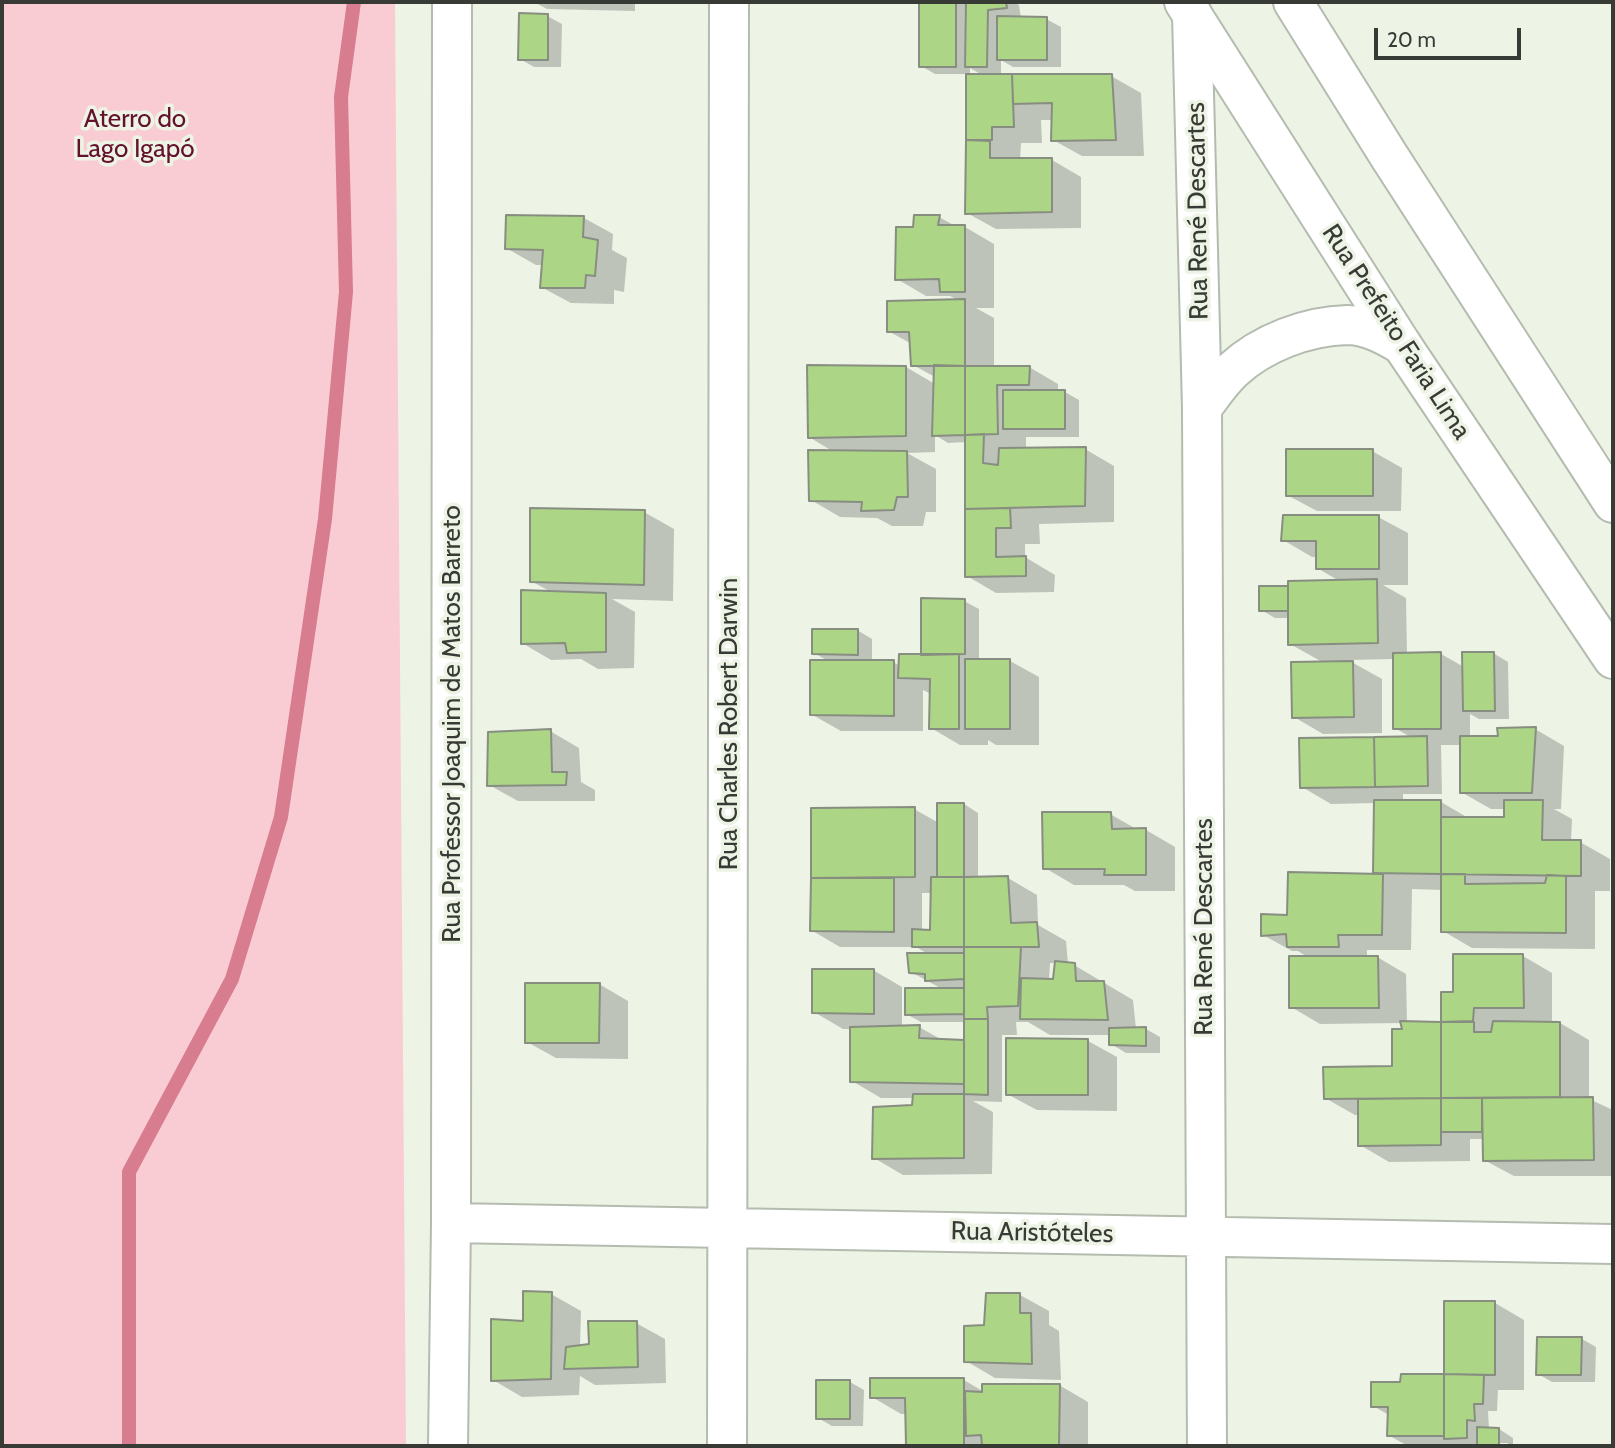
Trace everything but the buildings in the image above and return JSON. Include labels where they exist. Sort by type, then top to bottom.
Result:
[{"type":"street","name":"Rua Professor Joaquim de Matos Barreto","points":[[448,1446],[451,1223],[452,2]]},
{"type":"street","name":"Rua Charles Robert Darwin","points":[[727,1446],[729,2]]},
{"type":"street","points":[[1293,2],[1613,503]]},
{"type":"street","name":"Rua Prefeito Faria Lima","points":[[1188,8],[1402,345],[1613,659]]},
{"type":"street","name":"Rua René Descartes","points":[[1188,8],[1202,408],[1207,1446]]},
{"type":"street","points":[[1202,408],[1233,370],[1266,346],[1306,332],[1348,325],[1377,331],[1402,345]]},
{"type":"street","name":"Rua Aristóteles","points":[[451,1223],[1613,1244]]},
{"type":"green space","name":"Aterro do Lago Igapó","points":[[2,2],[395,2],[406,1446],[2,1446]]},
{"type":"waterway","points":[[129,1446],[129,1172],[232,979],[281,817],[325,519],[346,292],[341,97],[354,2]]}]
